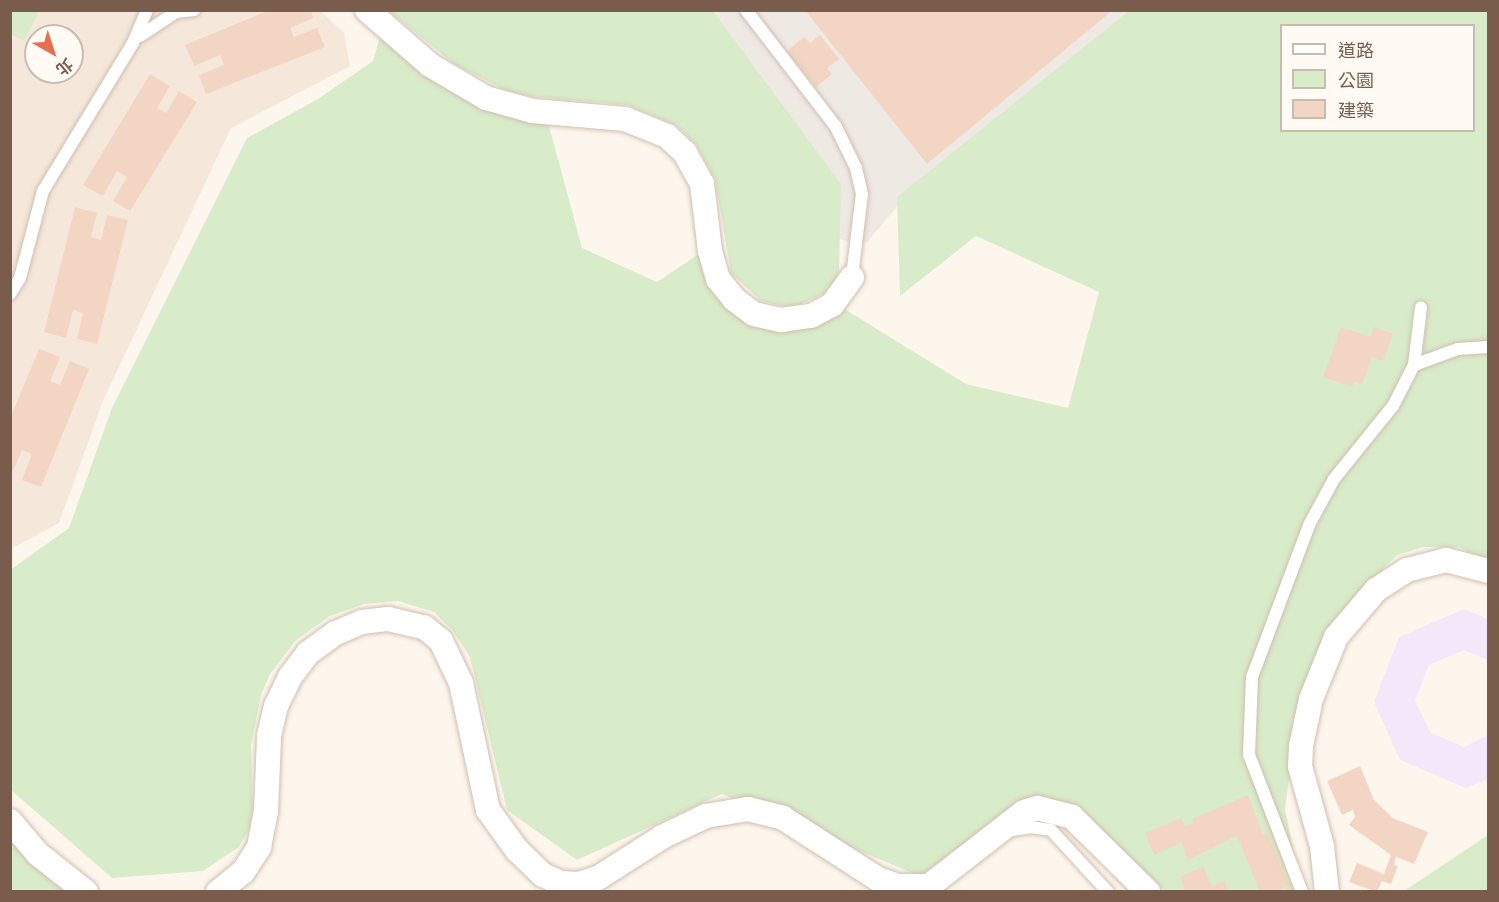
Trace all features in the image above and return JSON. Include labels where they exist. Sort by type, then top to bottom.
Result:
[{"type":"street","points":[[368,10],[430,65],[486,98],[532,111],[625,119],[667,136],[685,153],[702,184],[710,251],[718,279],[734,299],[754,314],[781,320],[811,316],[832,304],[852,277]]},
{"type":"street","points":[[1327,891],[1322,846],[1300,766],[1304,723],[1331,646],[1376,590],[1407,570],[1446,560],[1488,571]]},
{"type":"street","points":[[218,891],[243,873],[259,848],[272,720],[290,677],[322,642],[349,626],[376,619],[412,622],[441,641],[461,683],[488,810],[522,856],[543,875],[561,883],[579,884],[598,878],[678,828],[716,813],[736,810],[775,815],[867,873],[909,887],[929,886],[1030,809],[1063,812],[1149,891]]},
{"type":"street","points":[[10,821],[38,854],[86,891]]},
{"type":"lane","points":[[10,294],[20,278],[43,191],[134,43],[147,10]]},
{"type":"lane","points":[[134,43],[160,20],[176,12],[194,10]]},
{"type":"lane","points":[[746,10],[830,118],[856,168],[862,194],[852,277]]},
{"type":"lane","points":[[1302,891],[1250,755],[1252,677],[1309,525],[1334,479],[1393,406],[1414,365],[1421,307]]},
{"type":"lane","points":[[1414,365],[1458,349],[1488,347]]},
{"type":"lane","points":[[994,836],[1030,827],[1051,830],[1108,891]]},
{"type":"shaded area","points":[[1347,10],[1290,24],[1280,24],[1280,130],[908,194],[867,242],[850,243],[731,192],[704,11]]},
{"type":"shaded area","points":[[11,11],[321,11],[344,33],[350,66],[231,128],[103,401],[59,523],[11,549]]},
{"type":"shaded area","points":[[1464,609],[1488,619],[1488,660],[1464,650],[1429,665],[1415,701],[1431,733],[1464,747],[1488,735],[1488,779],[1466,788],[1400,760],[1374,702],[1399,637]]},
{"type":"green space","points":[[10,11],[39,11],[32,24],[24,24],[24,41],[11,34]]},
{"type":"green space","points":[[389,11],[713,11],[841,184],[839,271],[835,280],[823,294],[799,305],[782,306],[761,301],[731,273],[715,179],[696,144],[676,125],[628,105],[534,97],[505,90],[454,64]]},
{"type":"green space","points":[[1129,11],[1488,11],[1488,562],[1459,547],[1424,547],[1397,555],[1359,593],[1296,729],[1285,809],[1302,891],[1165,891],[1078,814],[1016,806],[920,876],[722,794],[577,860],[507,810],[470,657],[453,631],[434,612],[398,601],[364,604],[330,616],[296,640],[270,674],[261,695],[251,745],[253,809],[249,829],[239,847],[203,871],[112,878],[11,790],[10,570],[69,528],[112,408],[247,138],[318,99],[373,61],[381,33],[549,126],[582,248],[657,282],[702,252],[718,293],[814,323],[846,310],[966,384],[1068,408],[1099,292],[976,236],[900,296],[897,197]]},
{"type":"green space","points":[[1488,835],[1488,891],[1404,891]]},
{"type":"green space","points":[[11,837],[75,891],[11,891]]},
{"type":"building","points":[[270,10],[311,10],[313,18],[290,28],[294,37],[317,28],[325,47],[206,94],[199,75],[224,65],[220,55],[194,66],[185,45]]},
{"type":"building","points":[[805,10],[1113,10],[927,164]]},
{"type":"building","points":[[820,35],[839,59],[827,68],[832,74],[816,87],[787,51],[804,37],[810,43]]},
{"type":"building","points":[[150,74],[170,86],[157,108],[166,113],[179,91],[197,102],[130,211],[113,201],[127,177],[117,171],[103,196],[83,185]]},
{"type":"building","points":[[75,207],[97,213],[91,237],[101,240],[107,215],[128,220],[97,344],[77,339],[83,313],[73,310],[66,338],[44,332]]},
{"type":"building","points":[[1341,327],[1370,337],[1374,327],[1393,334],[1383,361],[1372,357],[1362,384],[1354,381],[1352,387],[1323,377]]},
{"type":"building","points":[[39,349],[60,357],[50,381],[60,385],[70,361],[89,369],[41,487],[22,480],[32,454],[22,450],[10,478],[10,419]]},
{"type":"building","points":[[1360,766],[1374,800],[1393,818],[1428,832],[1414,864],[1396,857],[1394,865],[1398,866],[1391,884],[1382,881],[1377,892],[1349,882],[1357,863],[1384,874],[1391,855],[1349,825],[1355,817],[1353,810],[1342,815],[1327,781]]},
{"type":"building","points":[[1248,795],[1263,835],[1267,833],[1289,885],[1274,892],[1260,892],[1237,836],[1188,860],[1181,843],[1154,855],[1145,833],[1181,818],[1185,826],[1194,823],[1192,819]]},
{"type":"building","points":[[1203,867],[1212,886],[1224,881],[1229,892],[1186,892],[1180,877]]}]
